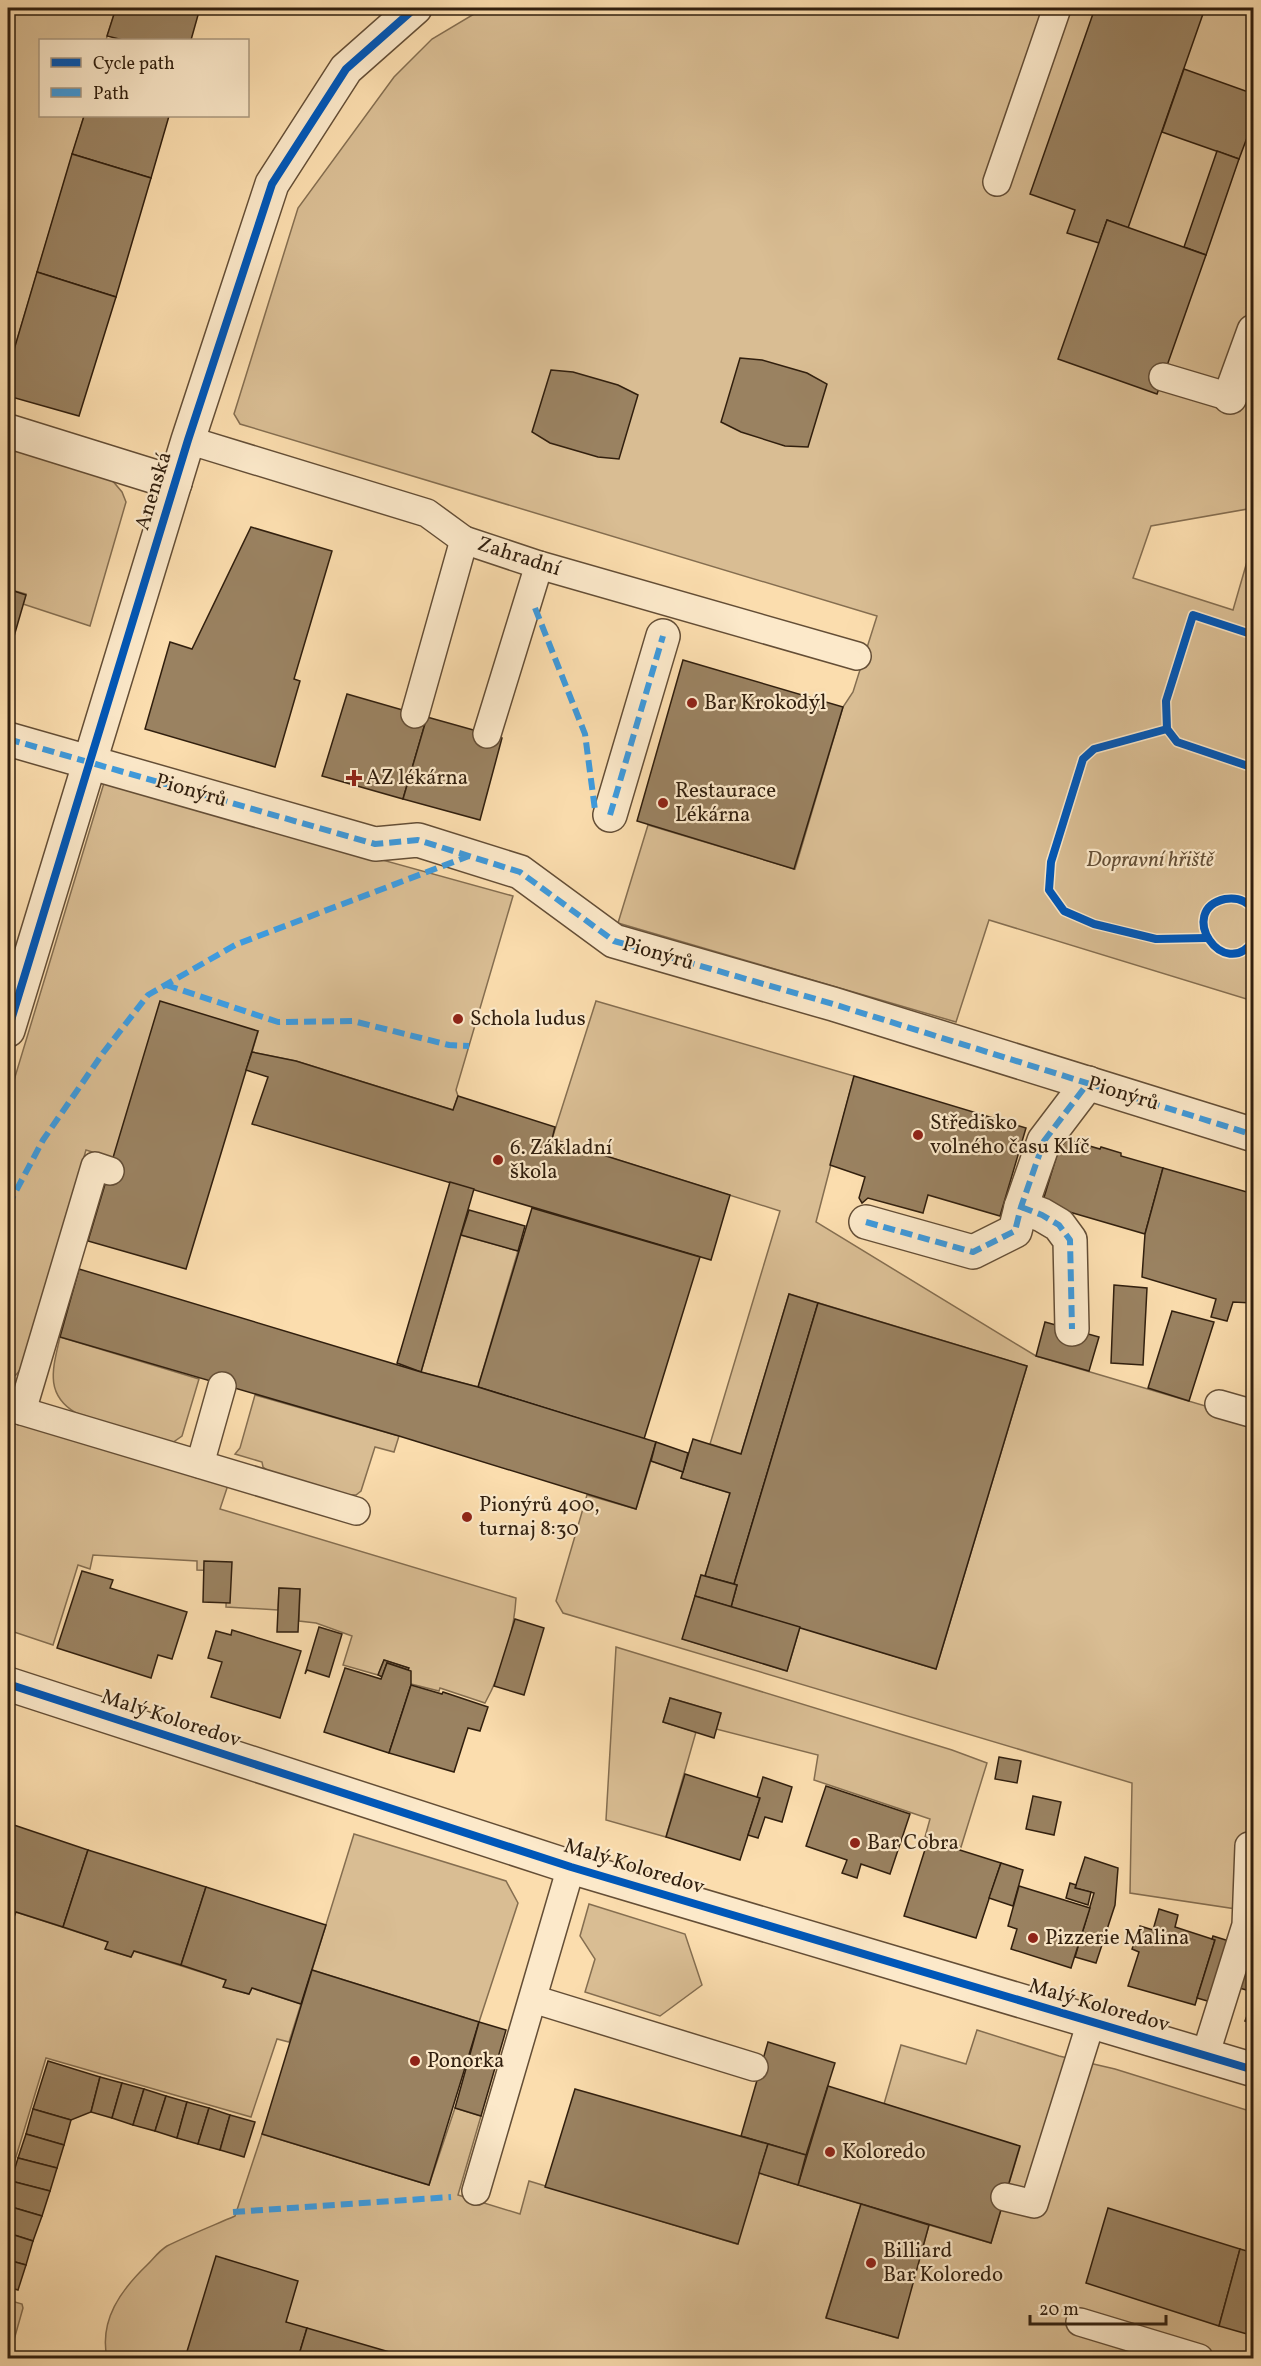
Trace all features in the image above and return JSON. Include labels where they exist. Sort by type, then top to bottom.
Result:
[{"type":"street","name":"Anenská","points":[[8,1030],[188,440],[272,184],[346,69],[416,8]]},
{"type":"street","points":[[1230,397],[1254,330]]},
{"type":"street","points":[[8,431],[175,483]]},
{"type":"street","points":[[610,815],[663,636]]},
{"type":"street","name":"Pionýrů","points":[[8,739],[375,844],[418,840],[520,872],[614,941],[833,1004],[1254,1135]]},
{"type":"street","points":[[866,1222],[973,1252],[1015,1231],[1044,1141],[1088,1083]]},
{"type":"street","points":[[1021,1207],[1042,1215],[1059,1226],[1070,1240],[1072,1329]]},
{"type":"street","name":"Malý Koloredov","points":[[8,1684],[571,1867],[1254,2070]]},
{"type":"lane","points":[[997,182],[1057,8]]},
{"type":"lane","points":[[1163,377],[1230,397]]},
{"type":"lane","name":"Zahradní","points":[[188,440],[427,513],[464,540],[539,565],[857,656]]},
{"type":"lane","points":[[415,714],[464,540]]},
{"type":"lane","points":[[487,734],[539,565]]},
{"type":"lane","points":[[110,1171],[95,1166],[15,1409],[356,1511]]},
{"type":"lane","points":[[200,1464],[222,1386]]},
{"type":"lane","points":[[1219,1404],[1254,1414]]},
{"type":"lane","points":[[1205,2056],[1246,1925],[1249,1846]]},
{"type":"lane","points":[[476,2191],[571,1867]]},
{"type":"lane","points":[[533,1999],[754,2067]]},
{"type":"lane","points":[[1005,2197],[1034,2205],[1091,2022]]},
{"type":"lane","points":[[1080,2322],[1198,2358]]},
{"type":"green space","points":[[8,8],[116,8],[106,39],[39,39],[39,117],[84,117],[8,370]]},
{"type":"green space","name":"Dopravní hřiště","points":[[484,8],[1253,8],[1253,508],[1151,526],[1133,578],[1233,610],[1253,541],[1253,1001],[989,920],[956,1022],[618,923],[648,825],[795,869],[843,707],[853,692],[877,616],[240,424],[234,414],[298,208],[394,77],[432,39]]},
{"type":"green space","points":[[8,441],[111,479],[122,492],[126,502],[90,626],[23,604],[26,594],[8,589]]},
{"type":"green space","points":[[104,783],[513,896],[456,1090],[458,1096],[453,1110],[296,1061],[252,1052],[258,1032],[114,1159],[86,1150],[23,1366],[16,1375],[8,1380],[8,1100]]},
{"type":"green space","points":[[596,1001],[854,1076],[816,1222],[1036,1356],[1253,1420],[1253,1960],[1242,1956],[1236,1909],[1130,1893],[1132,1783],[563,1613],[556,1601],[587,1495],[636,1509],[651,1461],[683,1472],[681,1478],[730,1493],[705,1576],[701,1575],[683,1639],[787,1671],[800,1627],[936,1669],[1027,1366],[789,1294],[741,1454],[710,1444],[780,1211],[552,1139]]},
{"type":"green space","points":[[461,1235],[518,1251],[478,1387],[421,1372]]},
{"type":"green space","points":[[60,1337],[199,1379],[182,1436],[172,1443],[76,1413],[66,1406],[55,1389],[53,1380]]},
{"type":"green space","points":[[255,1395],[399,1436],[394,1452],[375,1447],[361,1491],[356,1495],[348,1495],[271,1473],[263,1467],[262,1462],[235,1454],[240,1448]]},
{"type":"green space","points":[[8,1419],[228,1485],[220,1509],[516,1598],[513,1625],[506,1652],[485,1703],[440,1688],[439,1691],[407,1683],[408,1668],[384,1660],[378,1675],[343,1665],[352,1636],[316,1623],[299,1621],[300,1589],[279,1588],[278,1610],[226,1607],[227,1571],[197,1570],[197,1561],[93,1555],[90,1569],[78,1565],[53,1645],[8,1630]]},
{"type":"green space","points":[[616,1647],[952,1750],[987,1763],[961,1847],[925,1837],[930,1819],[814,1780],[818,1755],[716,1729],[721,1713],[670,1698],[663,1722],[696,1732],[666,1837],[606,1820]]},
{"type":"green space","points":[[354,1834],[506,1881],[518,1903],[479,2022],[312,1970]]},
{"type":"green space","points":[[589,1904],[685,1934],[702,1985],[660,2016],[585,1992],[595,1959],[580,1936]]},
{"type":"green space","points":[[16,1912],[108,1942],[106,1949],[131,1957],[134,1951],[226,1980],[224,1987],[249,1994],[252,1988],[301,2004],[289,2042],[277,2039],[251,2117],[46,2058],[8,2183],[8,1917],[13,1919]]},
{"type":"green space","points":[[977,2030],[1059,2056],[1115,2069],[1253,2112],[1253,2358],[107,2358],[105,2344],[109,2318],[121,2295],[137,2275],[167,2246],[235,2216],[262,2134],[429,2185],[455,2108],[481,2116],[458,2195],[520,2214],[529,2181],[737,2244],[759,2173],[861,2204],[826,2317],[897,2338],[929,2225],[991,2243],[1020,2147],[884,2104],[901,2045],[966,2064]]},
{"type":"green space","points":[[8,2300],[22,2304],[23,2308],[12,2347],[8,2352]]},
{"type":"building","points":[[116,8],[200,8],[191,39],[119,39],[107,36]]},
{"type":"building","points":[[1095,8],[1192,8],[1204,11],[1128,228],[1107,220],[1099,243],[1067,233],[1075,210],[1030,194]]},
{"type":"building","points":[[1184,69],[1254,94],[1254,119],[1239,159],[1162,132]]},
{"type":"building","points":[[84,117],[169,117],[151,178],[72,154]]},
{"type":"building","points":[[1217,151],[1239,159],[1206,255],[1184,247]]},
{"type":"building","points":[[72,154],[151,178],[116,297],[37,272]]},
{"type":"building","points":[[1107,220],[1206,255],[1157,394],[1058,359]]},
{"type":"building","points":[[37,272],[116,297],[79,416],[8,396],[8,370]]},
{"type":"building","points":[[740,358],[762,360],[807,373],[827,384],[808,447],[785,446],[741,432],[721,422]]},
{"type":"building","points":[[551,370],[573,372],[618,385],[638,395],[619,459],[598,457],[550,443],[532,432]]},
{"type":"building","points":[[251,527],[332,551],[294,679],[300,681],[275,767],[145,729],[170,642],[192,649]]},
{"type":"building","points":[[8,589],[26,595],[8,657]]},
{"type":"building","points":[[683,660],[843,707],[794,869],[637,821]]},
{"type":"building","points":[[347,694],[427,717],[403,799],[322,776]]},
{"type":"building","points":[[427,717],[502,738],[480,820],[403,799]]},
{"type":"building","points":[[160,1001],[258,1031],[186,1269],[88,1241]]},
{"type":"building","name":"6. Základní škola","points":[[252,1052],[296,1061],[453,1110],[458,1096],[555,1127],[552,1139],[730,1195],[711,1260],[252,1124],[268,1077],[246,1070]]},
{"type":"building","points":[[854,1076],[1026,1128],[1000,1216],[928,1195],[923,1213],[868,1198],[862,1203],[859,1198],[865,1177],[830,1165]]},
{"type":"building","points":[[1062,1138],[1100,1149],[1101,1147],[1121,1153],[1121,1156],[1163,1168],[1145,1234],[1042,1204]]},
{"type":"building","points":[[1163,1168],[1254,1194],[1252,1303],[1233,1302],[1227,1321],[1211,1317],[1216,1299],[1142,1277],[1145,1234]]},
{"type":"building","points":[[450,1182],[474,1189],[421,1372],[397,1363]]},
{"type":"building","points":[[532,1208],[700,1257],[644,1439],[478,1387]]},
{"type":"building","points":[[469,1210],[525,1226],[518,1251],[461,1235]]},
{"type":"building","points":[[79,1269],[656,1442],[636,1509],[399,1436],[60,1337]]},
{"type":"building","points":[[1114,1285],[1147,1288],[1143,1365],[1111,1363]]},
{"type":"building","points":[[789,1294],[818,1303],[734,1584],[705,1576],[730,1493],[681,1478],[693,1439],[741,1454]]},
{"type":"building","points":[[818,1303],[1027,1366],[936,1669],[731,1607],[737,1585],[734,1584]]},
{"type":"building","points":[[1172,1311],[1214,1322],[1189,1401],[1148,1388]]},
{"type":"building","points":[[1045,1322],[1099,1337],[1089,1371],[1036,1356]]},
{"type":"building","points":[[656,1442],[688,1453],[683,1472],[651,1461]]},
{"type":"building","points":[[204,1561],[232,1562],[230,1603],[203,1602]]},
{"type":"building","points":[[82,1571],[113,1580],[110,1588],[187,1612],[172,1659],[158,1655],[151,1678],[57,1648]]},
{"type":"building","points":[[701,1575],[737,1585],[731,1607],[695,1596]]},
{"type":"building","points":[[279,1588],[300,1589],[298,1632],[277,1632]]},
{"type":"building","points":[[695,1596],[800,1627],[787,1671],[682,1639]]},
{"type":"building","points":[[515,1619],[544,1628],[524,1695],[494,1686]]},
{"type":"building","points":[[319,1627],[342,1634],[329,1677],[307,1670],[305,1674]]},
{"type":"building","points":[[232,1630],[301,1651],[280,1718],[211,1697],[222,1662],[208,1658],[216,1631],[231,1635]]},
{"type":"building","points":[[384,1660],[409,1668],[408,1670],[387,1663],[382,1677],[378,1675]]},
{"type":"building","points":[[387,1663],[411,1671],[411,1685],[389,1753],[324,1732],[345,1668],[381,1679]]},
{"type":"building","points":[[411,1685],[442,1694],[443,1692],[488,1707],[480,1731],[468,1728],[454,1772],[389,1753]]},
{"type":"building","points":[[670,1698],[721,1713],[714,1738],[663,1722]]},
{"type":"building","points":[[999,1757],[1021,1761],[1017,1783],[995,1779]]},
{"type":"building","points":[[685,1774],[760,1798],[740,1860],[666,1837]]},
{"type":"building","points":[[763,1777],[792,1787],[782,1822],[765,1817],[758,1838],[748,1835],[760,1798],[757,1797]]},
{"type":"building","points":[[826,1786],[910,1814],[890,1874],[861,1864],[857,1878],[842,1873],[847,1860],[806,1846]]},
{"type":"building","points":[[1033,1796],[1061,1802],[1054,1835],[1026,1829]]},
{"type":"building","points":[[8,1823],[88,1850],[63,1927],[16,1912],[13,1919],[8,1917]]},
{"type":"building","points":[[928,1840],[1001,1863],[976,1938],[904,1916]]},
{"type":"building","points":[[88,1850],[206,1887],[181,1965],[134,1951],[131,1957],[105,1949],[108,1942],[63,1927]]},
{"type":"building","points":[[1085,1857],[1118,1868],[1115,1905],[1096,1963],[1075,1957],[1094,1893],[1075,1888]]},
{"type":"building","points":[[1001,1863],[1023,1870],[1013,1906],[989,1898]]},
{"type":"building","points":[[1070,1883],[1076,1885],[1075,1888],[1091,1892],[1088,1905],[1066,1898]]},
{"type":"building","points":[[1019,1886],[1090,1908],[1071,1968],[1011,1949],[1017,1929],[1008,1926]]},
{"type":"building","points":[[206,1887],[326,1925],[301,2004],[252,1988],[249,1994],[223,1987],[226,1980],[181,1965]]},
{"type":"building","points":[[1159,1909],[1178,1915],[1175,1927],[1215,1940],[1195,2005],[1128,1986],[1139,1952],[1132,1949],[1140,1926],[1153,1930]]},
{"type":"building","points":[[1213,1936],[1229,1941],[1211,2002],[1197,1998],[1215,1940],[1212,1939]]},
{"type":"building","points":[[1247,1960],[1254,1962],[1254,1992],[1239,1988]]},
{"type":"building","points":[[312,1970],[479,2022],[429,2185],[262,2134]]},
{"type":"building","points":[[1254,1997],[1254,2024],[1245,2021]]},
{"type":"building","points":[[479,2022],[506,2030],[481,2116],[455,2108]]},
{"type":"building","points":[[768,2042],[835,2063],[806,2155],[741,2136]]},
{"type":"building","points":[[48,2061],[100,2077],[91,2112],[71,2120],[33,2109]]},
{"type":"building","points":[[100,2077],[122,2083],[112,2118],[91,2112]]},
{"type":"building","points":[[122,2083],[144,2089],[133,2125],[112,2118]]},
{"type":"building","points":[[828,2086],[1020,2146],[991,2243],[798,2185]]},
{"type":"building","points":[[144,2089],[166,2096],[155,2131],[133,2125]]},
{"type":"building","points":[[575,2089],[768,2144],[738,2244],[545,2187]]},
{"type":"building","points":[[166,2096],[187,2102],[177,2138],[155,2131]]},
{"type":"building","points":[[187,2102],[209,2108],[198,2144],[177,2138]]},
{"type":"building","points":[[209,2108],[230,2115],[220,2150],[198,2144]]},
{"type":"building","points":[[33,2109],[71,2120],[64,2145],[26,2134]]},
{"type":"building","points":[[230,2115],[255,2122],[244,2157],[220,2150]]},
{"type":"building","points":[[26,2134],[64,2145],[57,2168],[18,2158]]},
{"type":"building","points":[[768,2144],[806,2155],[798,2185],[759,2173]]},
{"type":"building","points":[[18,2158],[57,2168],[50,2191],[11,2181]]},
{"type":"building","points":[[11,2181],[50,2191],[42,2216],[8,2206]]},
{"type":"building","points":[[861,2204],[929,2225],[898,2338],[826,2318]]},
{"type":"building","points":[[8,2206],[42,2216],[33,2241],[8,2233]]},
{"type":"building","points":[[1108,2208],[1240,2249],[1219,2326],[1086,2283]]},
{"type":"building","points":[[8,2233],[33,2241],[26,2265],[8,2260]]},
{"type":"building","points":[[1240,2249],[1254,2253],[1254,2336],[1219,2326]]},
{"type":"building","points":[[216,2256],[298,2281],[286,2322],[307,2328],[298,2358],[185,2358]]},
{"type":"building","points":[[8,2260],[26,2265],[18,2290],[8,2287]]},
{"type":"building","points":[[307,2328],[410,2358],[298,2358]]},
{"type":"marked path","points":[[535,608],[585,734],[595,810]]},
{"type":"marked path","points":[[610,815],[663,636]]},
{"type":"marked path","points":[[8,739],[375,844],[418,840],[520,872],[614,941],[833,1004],[1254,1135]]},
{"type":"marked path","points":[[8,1206],[43,1140],[103,1053],[148,995],[235,945],[469,856]]},
{"type":"marked path","points":[[166,985],[278,1022],[353,1021],[449,1045],[469,1046]]},
{"type":"marked path","points":[[866,1222],[973,1252],[1015,1231],[1044,1141],[1088,1083]]},
{"type":"marked path","points":[[1021,1207],[1059,1225],[1070,1240],[1072,1329]]},
{"type":"marked path","points":[[233,2212],[451,2197]]},
{"type":"cycle path","points":[[8,1030],[188,440],[272,184],[346,69],[415,8]]},
{"type":"cycle path","points":[[1254,635],[1193,615],[1166,701],[1167,729],[1177,742],[1254,768]]},
{"type":"cycle path","points":[[1167,729],[1094,749],[1083,759],[1051,862],[1049,890],[1064,911],[1094,924],[1156,939],[1206,938]]},
{"type":"cycle path","points":[[1254,910],[1241,900],[1225,899],[1211,906],[1204,916],[1204,928],[1218,949],[1230,954],[1242,951],[1254,940]]},
{"type":"cycle path","points":[[8,1684],[571,1867],[1254,2070]]},
{"type":"place","name":"Bar Krokodýl","points":[[692,703]]},
{"type":"place","name":"AZ lékárna","points":[[354,778]]},
{"type":"place","name":"Restaurace Lékárna","points":[[663,803]]},
{"type":"place","name":"Schola ludus","points":[[458,1019]]},
{"type":"place","name":"Středisko volného času Klíč","points":[[918,1135]]},
{"type":"place","name":"6. Základní škola","points":[[498,1160]]},
{"type":"place","name":"Pionýrů 400, turnaj 8:30","points":[[467,1517]]},
{"type":"place","name":"Bar Cobra","points":[[855,1843]]},
{"type":"place","name":"Pizzerie Malina","points":[[1033,1938]]},
{"type":"place","name":"Ponorka","points":[[415,2061]]},
{"type":"place","name":"Koloredo","points":[[830,2152]]},
{"type":"place","name":"Billiard Bar Koloredo","points":[[871,2263]]}]
